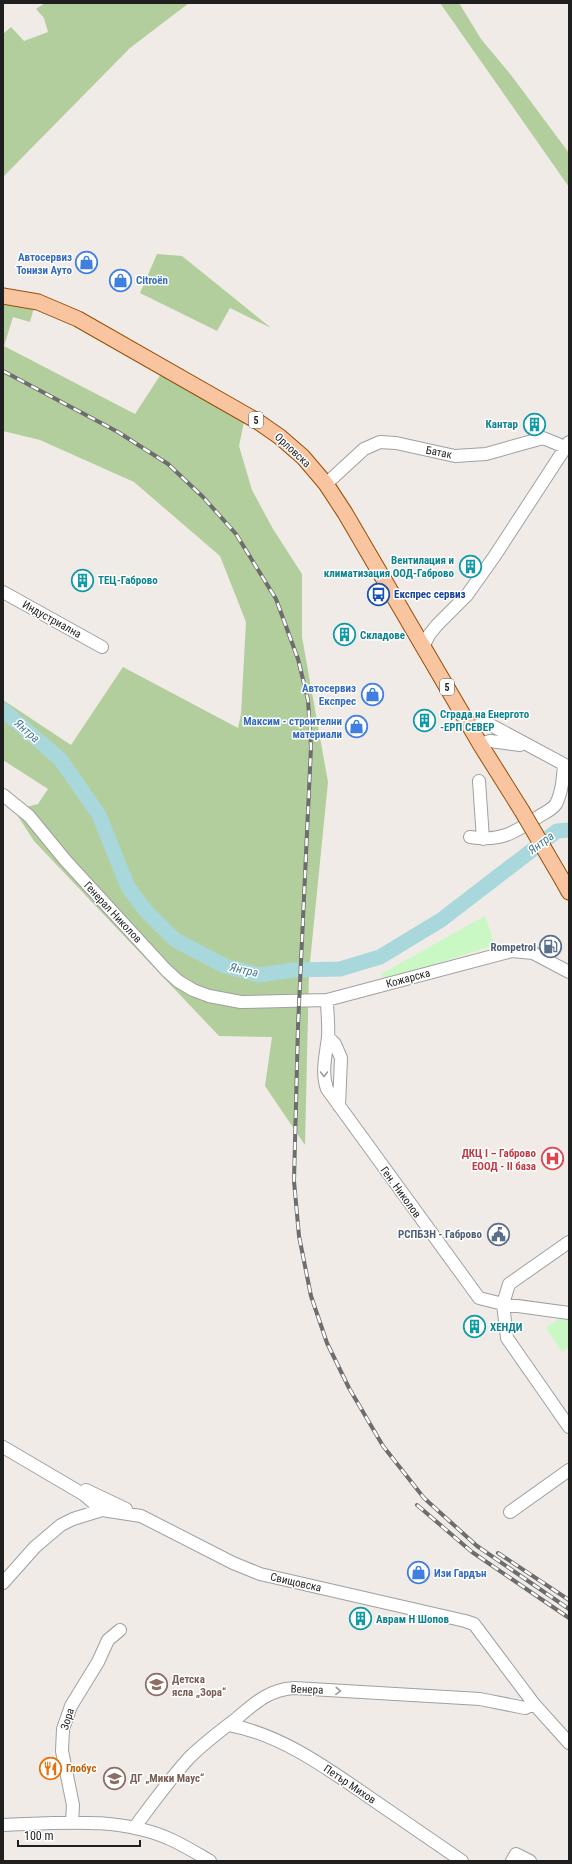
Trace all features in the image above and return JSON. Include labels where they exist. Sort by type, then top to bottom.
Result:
[{"type":"main road","name":"Орловска","points":[[3,296],[38,302],[78,319],[239,410],[269,429],[291,446],[326,484],[345,513],[480,744]]},
{"type":"main road","name":"5","points":[[480,744],[522,811],[566,886]]},
{"type":"street","name":"Батак","points":[[326,484],[364,449],[380,442],[396,443],[455,456],[486,454],[543,438],[567,444],[494,557],[466,594],[433,630],[423,647]]},
{"type":"street","name":"Индустриална","points":[[3,592],[102,647]]},
{"type":"street","points":[[470,837],[483,839],[504,837],[519,830],[554,806],[561,789],[567,766],[486,723],[471,728]]},
{"type":"street","points":[[480,744],[490,741],[526,745]]},
{"type":"street","points":[[479,781],[483,839]]},
{"type":"street","name":"Генерал Николов","points":[[3,795],[29,816],[66,861],[166,970],[178,981],[193,990],[209,996],[241,1002]]},
{"type":"street","name":"Кожарска","points":[[241,1002],[327,1000],[512,951],[533,953],[569,972]]},
{"type":"street","name":"Ген. Николов","points":[[327,1000],[328,1037],[324,1059],[324,1082],[327,1089],[479,1298],[503,1304],[569,1312]]},
{"type":"street","points":[[328,1037],[335,1044],[341,1058],[339,1106]]},
{"type":"street","points":[[569,1242],[509,1284],[503,1304],[507,1338],[569,1427]]},
{"type":"street","points":[[3,1447],[36,1465],[141,1516]]},
{"type":"street","points":[[36,1465],[83,1494],[102,1510]]},
{"type":"street","points":[[510,1512],[569,1470]]},
{"type":"street","name":"Свищовска","points":[[3,1583],[35,1547],[61,1525],[73,1519],[102,1510],[141,1516],[233,1563],[260,1574],[474,1624],[534,1704],[569,1743]]},
{"type":"street","name":"Зора","points":[[72,1823],[73,1806],[62,1751],[62,1729],[71,1706],[98,1662],[108,1640],[120,1630]]},
{"type":"street","name":"Венера","points":[[134,1828],[160,1793],[190,1758],[228,1725],[271,1692],[294,1688],[480,1699],[525,1708],[534,1704]]},
{"type":"street","name":"Петър Михов","points":[[228,1725],[252,1731],[318,1762],[462,1861]]},
{"type":"street","points":[[3,1825],[72,1823],[103,1824],[134,1828],[172,1840],[210,1861]]},
{"type":"street","points":[[514,1858],[530,1861]]},
{"type":"green space","points":[[45,3],[189,3],[130,48],[3,177],[3,34],[11,27],[24,41],[48,32],[44,18],[36,9]]},
{"type":"green space","points":[[440,3],[459,3],[481,39],[511,75],[569,153],[569,187]]},
{"type":"green space","points":[[157,254],[182,256],[271,328],[230,308],[217,331],[140,293]]},
{"type":"green space","points":[[3,302],[35,304],[30,322],[13,317],[4,346],[135,414],[163,371],[245,417],[239,446],[252,490],[273,529],[302,574],[302,637],[328,782],[309,972],[305,1145],[265,1086],[272,1037],[219,1036],[34,841],[14,810],[38,804],[48,789],[3,760],[3,700],[71,745],[123,667],[238,728],[241,714],[246,622],[220,556],[134,482],[40,440],[3,431]]},
{"type":"green space","points":[[485,916],[495,945],[385,980],[381,974]]},
{"type":"green space","points":[[560,1318],[567,1319],[569,1321],[569,1347],[562,1352],[546,1328]]},
{"type":"waterway","name":"Янтра","points":[[3,710],[60,759],[99,815],[128,887],[146,911],[175,940],[225,966],[259,975],[294,970],[340,969],[380,957],[441,920],[557,831],[569,830]]},
{"type":"railway","points":[[3,371],[118,432],[168,464],[203,497],[236,534],[276,599],[298,659],[308,700],[311,747],[298,1026],[294,1181],[299,1236],[311,1296],[327,1343],[349,1388],[383,1446],[424,1498],[477,1546],[569,1609]]},
{"type":"railway","points":[[417,1505],[472,1552],[569,1618]]},
{"type":"railway","points":[[498,1553],[569,1600]]},
{"type":"place","name":"Автосервиз Тонизи Ауто","points":[[87,263]]},
{"type":"place","name":"Citroën","points":[[120,280]]},
{"type":"place","name":"Кантар","points":[[534,424]]},
{"type":"place","name":"Вентилация и климатизация ООД-Габрово","points":[[470,566]]},
{"type":"place","name":"ТЕЦ-Габрово","points":[[83,580]]},
{"type":"place","name":"Експрес сервиз","points":[[379,594]]},
{"type":"place","name":"Складове","points":[[344,635]]},
{"type":"place","name":"Автосервиз Експрес","points":[[372,694]]},
{"type":"place","name":"Сграда на Енергото -ЕРП СЕВЕР","points":[[424,720]]},
{"type":"place","name":"Максим - строителни материали","points":[[357,727]]},
{"type":"place","name":"Rompetrol","points":[[551,947]]},
{"type":"place","name":"ДКЦ І – Габрово ЕООД - II база","points":[[552,1159]]},
{"type":"place","name":"РСПБЗН - Габрово","points":[[498,1234]]},
{"type":"place","name":"ХЕНДИ","points":[[475,1327]]},
{"type":"place","name":"Изи Гардън","points":[[418,1573]]},
{"type":"place","name":"Аврам Н Шопов","points":[[361,1619]]},
{"type":"place","name":"Детска ясла „Зора“","points":[[156,1685]]},
{"type":"place","name":"Глобус","points":[[50,1768]]},
{"type":"place","name":"ДГ „Мики Маус“","points":[[115,1778]]}]
